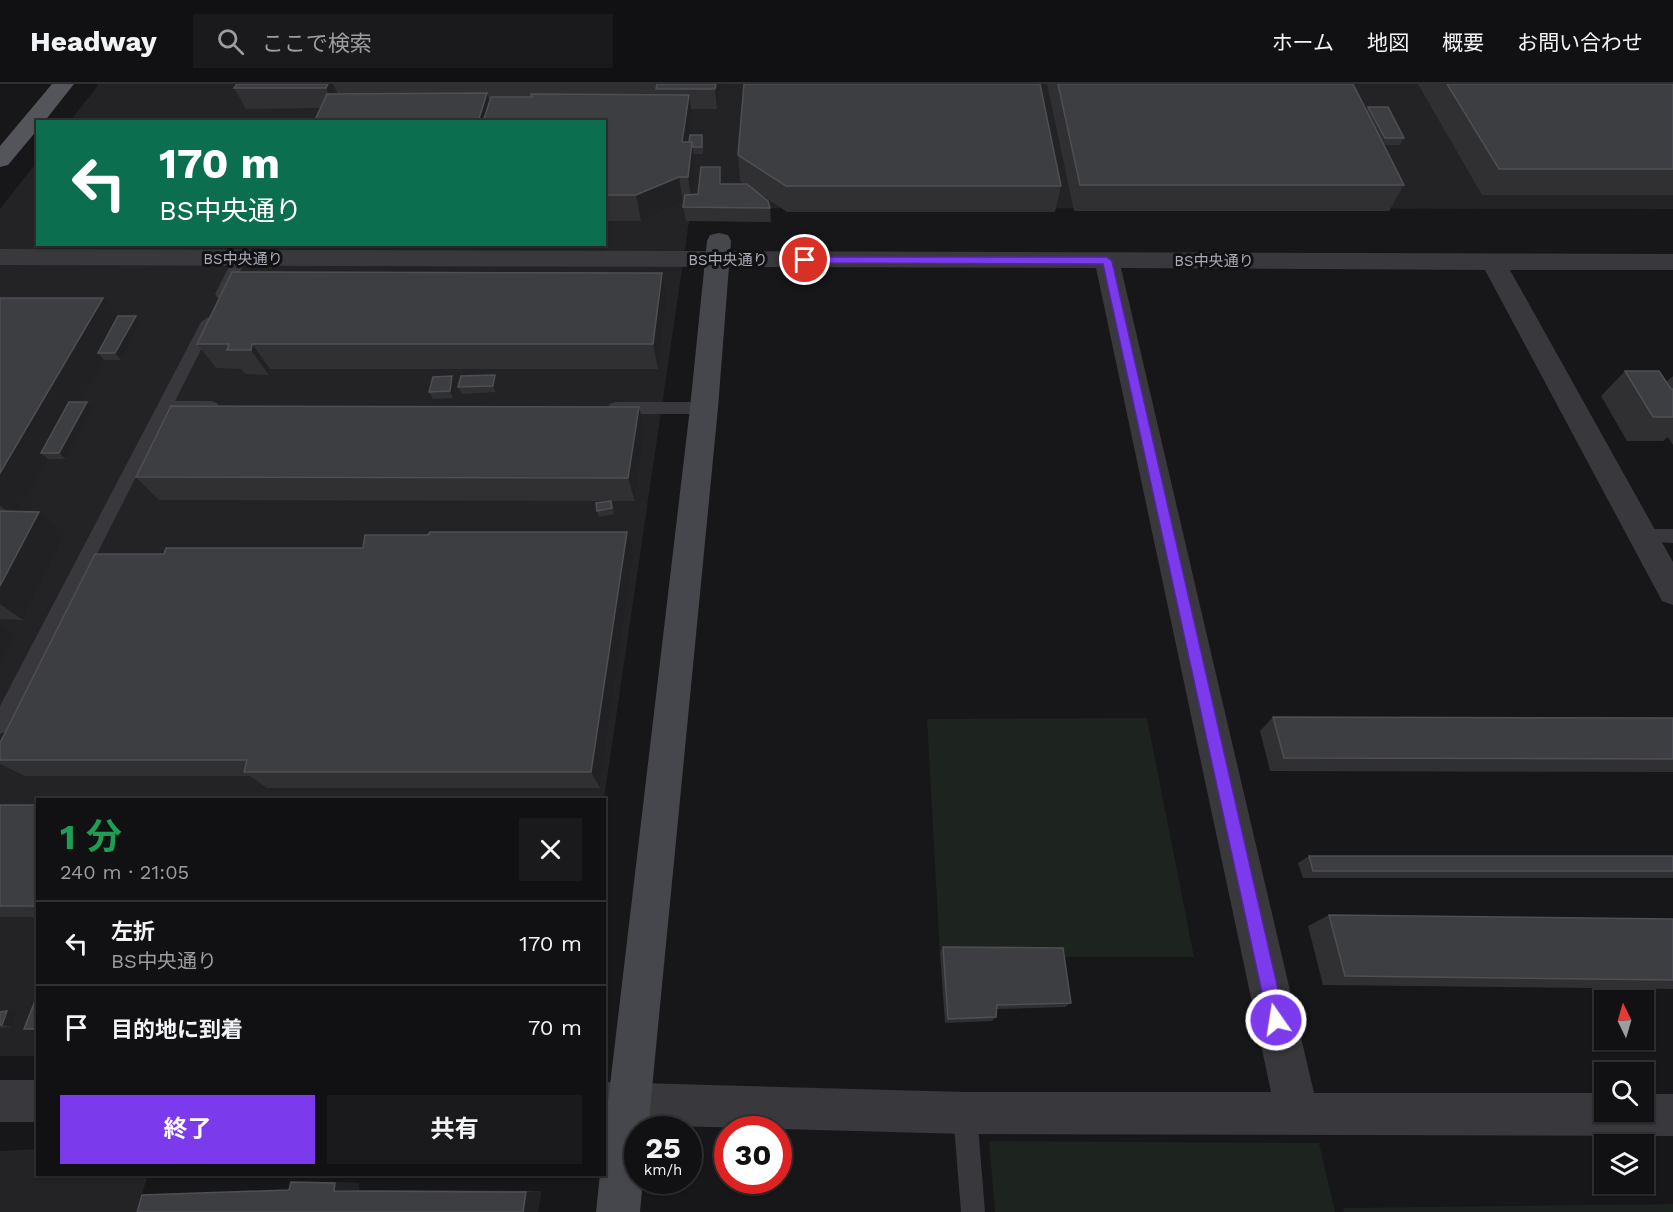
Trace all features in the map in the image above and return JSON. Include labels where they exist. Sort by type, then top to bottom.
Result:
[{"type":"main road","points":[[2,155],[63,84]]},
{"type":"street","points":[[0,239],[36,240]]},
{"type":"street","name":"BS中央通り","points":[[606,241],[719,251],[1107,261],[1673,262]]},
{"type":"street","name":"BS中央通り","points":[[0,257],[240,259],[719,251],[1673,245]]},
{"type":"street","points":[[618,1212],[617,1103],[704,408],[719,251]]},
{"type":"street","points":[[1107,261],[1297,1113]]},
{"type":"street","points":[[1493,262],[1673,592]]},
{"type":"street","points":[[0,1101],[36,1101]]},
{"type":"street","points":[[617,1103],[965,1113],[1673,1115]]},
{"type":"lane","points":[[0,725],[240,259]]},
{"type":"lane","points":[[166,406],[225,407]]},
{"type":"lane","points":[[605,408],[704,408]]},
{"type":"lane","points":[[1642,536],[1673,536]]},
{"type":"lane","points":[[965,1113],[973,1212]]},
{"type":"shaded area","points":[[99,84],[1673,84],[1673,209],[691,208],[604,798],[36,798],[36,1056],[0,1056],[0,209],[36,163],[36,246],[606,246],[606,120],[71,120]]},
{"type":"shaded area","points":[[1147,718],[1194,957],[940,957],[927,719]]},
{"type":"shaded area","points":[[989,1141],[1319,1143],[1335,1212],[995,1212]]},
{"type":"shaded area","points":[[36,1149],[36,1176],[148,1176],[136,1212],[0,1212],[0,1151]]},
{"type":"shaded area","points":[[1673,1204],[1673,1212],[1344,1212],[1343,1208]]},
{"type":"building","points":[[237,84],[328,84],[326,88],[234,88]]},
{"type":"building","points":[[657,84],[716,84],[715,89],[656,89]]},
{"type":"building","points":[[744,84],[1040,84],[1061,186],[786,186],[738,155]]},
{"type":"building","points":[[1058,84],[1353,84],[1404,185],[1080,185]]},
{"type":"building","points":[[1447,84],[1673,84],[1673,169],[1499,169]]},
{"type":"building","points":[[487,93],[479,120],[315,120],[327,94]]},
{"type":"building","points":[[531,94],[689,95],[682,142],[692,142],[688,177],[679,177],[636,195],[606,195],[606,120],[484,120],[491,97],[532,97]]},
{"type":"building","points":[[1368,107],[1388,107],[1404,138],[1385,138]]},
{"type":"building","points":[[690,135],[702,135],[702,147],[693,147],[692,142],[689,142]]},
{"type":"building","points":[[701,167],[720,167],[720,184],[747,184],[768,201],[770,208],[683,207],[685,195],[698,194]]},
{"type":"building","points":[[232,272],[662,273],[653,344],[252,344],[251,350],[227,350],[229,344],[197,344]]},
{"type":"building","points":[[0,298],[103,298],[0,473]]},
{"type":"building","points":[[118,316],[136,316],[115,353],[98,353]]},
{"type":"building","points":[[1625,371],[1659,371],[1673,389],[1673,417],[1653,417]]},
{"type":"building","points":[[495,375],[493,386],[458,387],[461,376]]},
{"type":"building","points":[[452,376],[450,391],[429,392],[433,377]]},
{"type":"building","points":[[69,402],[87,402],[59,453],[41,453]]},
{"type":"building","points":[[171,406],[639,407],[628,478],[136,477]]},
{"type":"building","points":[[611,501],[612,508],[597,511],[596,503]]},
{"type":"building","points":[[0,511],[39,512],[0,586]]},
{"type":"building","points":[[430,532],[627,532],[591,772],[244,772],[247,760],[0,760],[0,743],[95,554],[164,554],[166,548],[363,548],[365,535],[428,535]]},
{"type":"building","points":[[1273,717],[1673,718],[1673,759],[1284,758]]},
{"type":"building","points":[[0,805],[36,805],[36,906],[0,906]]},
{"type":"building","points":[[1309,856],[1673,856],[1673,871],[1313,871]]},
{"type":"building","points":[[1329,915],[1673,919],[1673,980],[1345,976]]},
{"type":"building","points":[[943,947],[1063,948],[1071,1003],[997,1005],[996,1017],[948,1019]]},
{"type":"building","points":[[35,1001],[36,1001],[36,1029],[24,1029]]},
{"type":"building","points":[[7,1011],[2,1025],[0,1025],[0,1012]]},
{"type":"building","points":[[291,1182],[335,1183],[334,1191],[526,1192],[523,1212],[137,1212],[142,1195],[289,1190]]},
{"type":"route","points":[[805,260],[1107,261],[1276,1020]]}]
